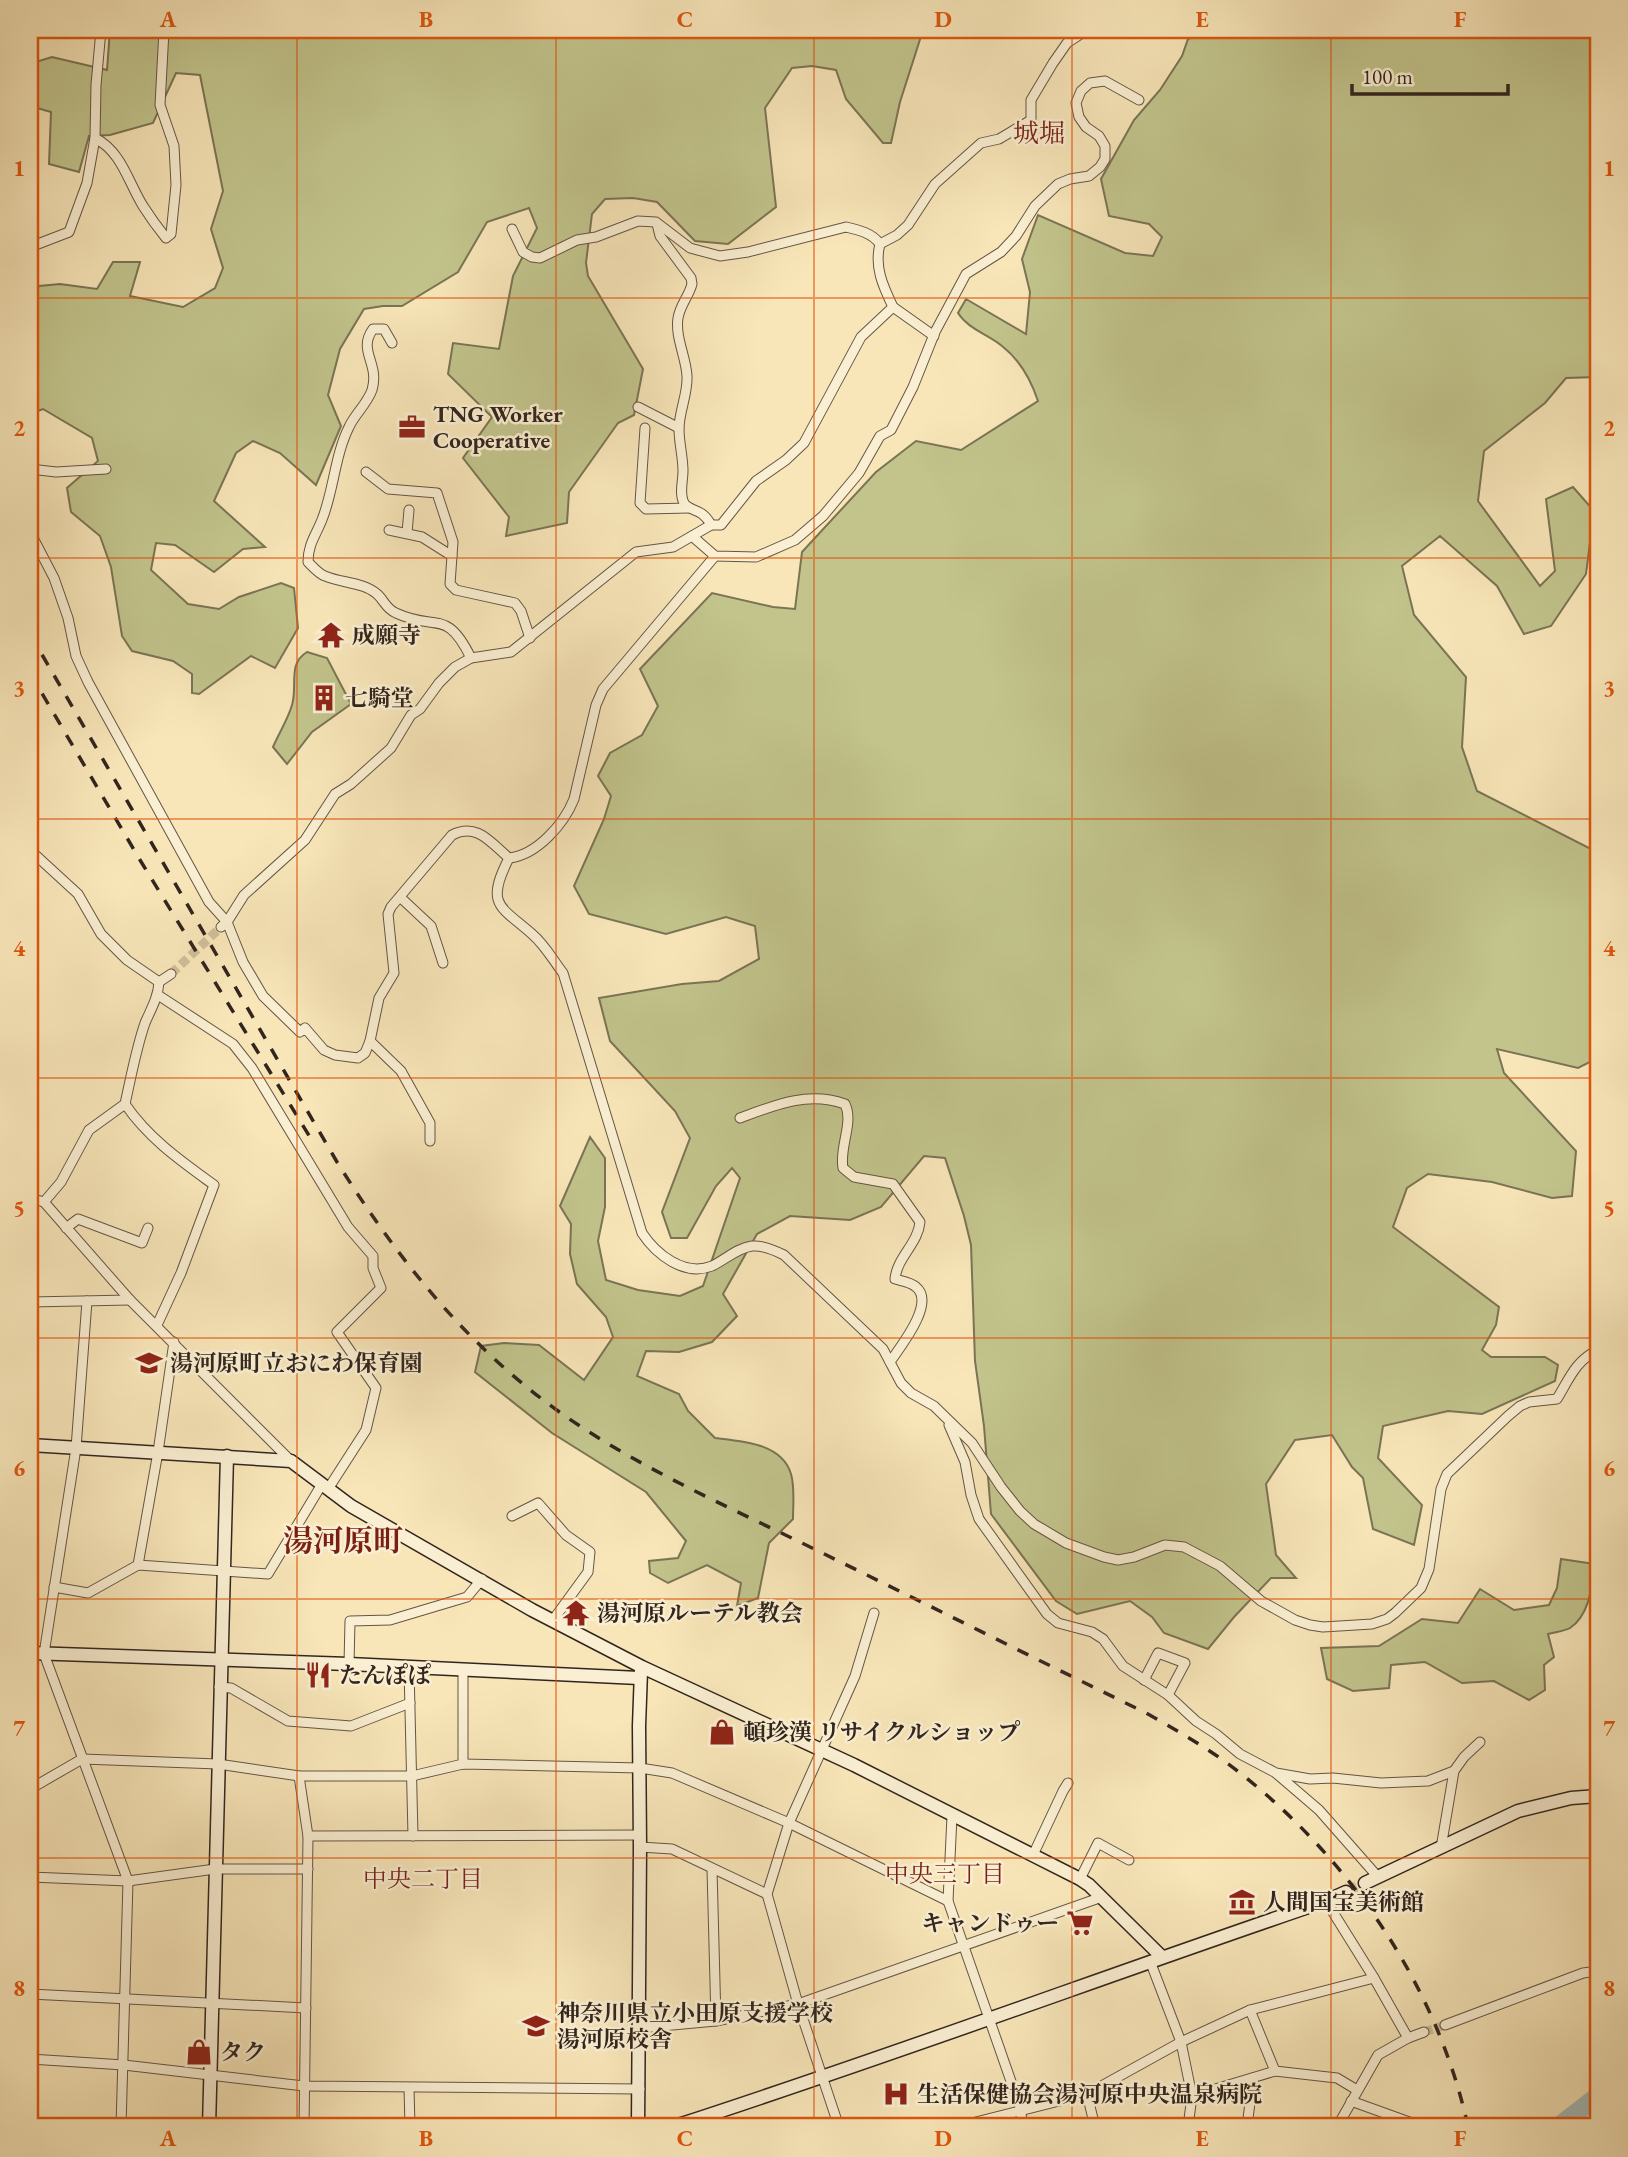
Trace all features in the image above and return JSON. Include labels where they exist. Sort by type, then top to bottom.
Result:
[{"type":"street","points":[[30,247],[69,232],[87,183],[95,138],[101,30]]},
{"type":"street","points":[[95,138],[120,161],[141,204],[166,238],[173,227],[176,185],[174,146],[160,105],[164,30]]},
{"type":"street","points":[[934,336],[893,307],[880,281],[876,258],[880,244],[908,225],[935,184],[981,143],[999,139],[1031,120],[1031,100],[1054,63],[1068,43],[1087,30]]},
{"type":"street","points":[[692,536],[715,556],[756,557],[795,540],[822,516],[859,473],[880,436],[891,430],[966,274],[1001,252],[1016,236],[1035,206],[1058,184],[1089,176],[1105,159],[1105,146],[1099,136],[1086,127],[1079,117],[1076,103],[1081,90],[1090,83],[1105,81],[1139,100]]},
{"type":"street","points":[[512,229],[523,252],[540,258],[577,240],[596,237],[638,221],[656,222],[690,248],[720,256],[748,252],[846,227],[876,238],[880,244]]},
{"type":"street","points":[[656,222],[660,236],[691,278],[692,284],[680,307],[677,322],[687,374],[687,391],[678,428],[683,472],[682,494],[688,509]]},
{"type":"street","points":[[224,924],[244,895],[305,840],[335,793],[351,784],[391,748],[411,715],[420,709],[455,667],[471,658],[511,652],[636,552],[673,547],[711,526],[721,525],[755,481],[786,460],[804,443],[861,337],[893,307]]},
{"type":"street","points":[[392,343],[383,329],[373,329],[367,338],[366,348],[374,367],[372,389],[345,436],[323,519],[309,544],[308,562],[322,576],[346,581],[378,595],[384,605],[393,612],[440,623],[452,629],[462,640],[471,658]]},
{"type":"street","points":[[638,407],[678,428]]},
{"type":"street","points":[[645,428],[640,503],[646,509],[698,510],[707,516],[711,526]]},
{"type":"street","points":[[30,469],[56,472],[106,469]]},
{"type":"street","points":[[366,472],[388,489],[437,493],[453,542],[450,584],[456,590],[515,603],[521,611],[530,638]]},
{"type":"street","points":[[407,533],[409,510]]},
{"type":"street","points":[[389,530],[422,537],[452,556]]},
{"type":"street","points":[[30,532],[54,578],[68,618],[76,656],[88,682],[209,901],[263,996],[300,1032],[305,1028]]},
{"type":"street","points":[[294,1016],[324,1050],[335,1055],[358,1058],[365,1053],[379,998],[394,973],[388,914],[452,835],[459,831],[467,829],[476,832],[509,858],[518,857],[539,843],[568,813],[574,799],[596,705],[603,689],[715,556]]},
{"type":"street","points":[[30,850],[78,894],[101,934],[127,960],[159,982]]},
{"type":"street","points":[[509,858],[501,872],[498,889],[501,909],[545,947],[563,973],[642,1233],[652,1247],[671,1261],[688,1268],[712,1266],[734,1252],[751,1246],[778,1252],[883,1349],[901,1383],[911,1393],[934,1406],[972,1443],[1020,1511],[1034,1524],[1066,1543],[1118,1560],[1165,1545],[1184,1547],[1220,1566],[1261,1601],[1295,1620],[1323,1627],[1372,1624],[1387,1619],[1421,1588],[1434,1551],[1441,1489],[1447,1474],[1520,1406],[1557,1399],[1577,1364],[1588,1354],[1598,1350]]},
{"type":"street","points":[[400,897],[430,926],[443,963]]},
{"type":"street","points":[[159,982],[171,974]]},
{"type":"street","points":[[44,1202],[61,1182],[89,1129],[125,1104],[145,1023],[158,995],[159,982]]},
{"type":"street","points":[[54,1587],[88,1593],[138,1565],[268,1574],[325,1486],[366,1430],[376,1388],[337,1332],[382,1288],[373,1268],[373,1256],[348,1227],[252,1068],[233,1044],[158,995]]},
{"type":"street","points":[[370,1041],[401,1072],[430,1123],[430,1141]]},
{"type":"street","points":[[740,1118],[792,1099],[834,1100],[845,1104],[848,1117],[840,1155],[843,1168],[854,1177],[893,1184],[920,1222],[919,1233],[896,1270],[895,1279],[910,1283],[920,1291],[923,1301],[921,1311],[890,1362]]},
{"type":"street","points":[[125,1104],[138,1124],[160,1146],[214,1185],[181,1273],[157,1325]]},
{"type":"street","points":[[30,1198],[44,1202],[130,1300],[292,1461],[351,1506],[482,1579],[641,1673],[823,1752],[1080,1879],[1102,1897],[1156,1959],[1181,2042],[1192,2096],[1188,2127]]},
{"type":"street","points":[[66,1228],[78,1219],[142,1243],[148,1228]]},
{"type":"street","points":[[30,1302],[130,1300]]},
{"type":"street","points":[[87,1301],[76,1448],[44,1654],[128,1881],[121,2127]]},
{"type":"street","points":[[138,1565],[174,1342]]},
{"type":"street","points":[[946,1418],[965,1462],[979,1519],[1047,1614],[1058,1623],[1092,1632],[1103,1639],[1123,1667],[1168,1695],[1196,1721],[1240,1754],[1276,1773],[1319,1810],[1378,1877]]},
{"type":"street","points":[[30,1446],[292,1461]]},
{"type":"street","points":[[209,2127],[227,1456]]},
{"type":"street","points":[[512,1516],[538,1503],[566,1535],[590,1552],[588,1573],[553,1620]]},
{"type":"street","points":[[349,1664],[350,1621],[390,1620],[467,1597],[482,1579]]},
{"type":"street","points":[[839,2127],[798,2004],[767,1895],[789,1823],[855,1676],[874,1613]]},
{"type":"street","points":[[30,1653],[409,1668],[641,1673]]},
{"type":"street","points":[[1144,1680],[1158,1653],[1185,1663],[1168,1695]]},
{"type":"street","points":[[409,1668],[413,1836]]},
{"type":"street","points":[[463,1669],[463,1764]]},
{"type":"street","points":[[638,2127],[641,1673]]},
{"type":"street","points":[[219,1687],[231,1688],[288,1721],[351,1726],[410,1703]]},
{"type":"street","points":[[1441,1848],[1454,1771],[1480,1742]]},
{"type":"street","points":[[30,1789],[82,1759],[218,1764],[299,1776],[412,1776],[463,1764],[640,1768],[672,1773],[789,1823],[948,1901]]},
{"type":"street","points":[[1276,1773],[1310,1779],[1407,1783],[1428,1781],[1454,1771]]},
{"type":"street","points":[[299,1776],[307,1836],[308,1869],[304,2127]]},
{"type":"street","points":[[1033,1855],[1069,1783]]},
{"type":"street","points":[[1365,1883],[1518,1811],[1571,1798],[1598,1796]]},
{"type":"street","points":[[952,1816],[948,1901],[1021,2110],[1023,2127]]},
{"type":"street","points":[[307,1836],[640,1841],[672,1849],[767,1895]]},
{"type":"street","points":[[1080,1879],[1098,1843],[1129,1860]]},
{"type":"street","points":[[30,1877],[128,1881],[215,1869],[308,1869]]},
{"type":"street","points":[[712,1869],[716,2021]]},
{"type":"street","points":[[673,2127],[823,2078],[1346,1892]]},
{"type":"street","points":[[640,2028],[716,2021],[798,2004],[1102,1897]]},
{"type":"street","points":[[1326,1901],[1408,2038]]},
{"type":"street","points":[[1445,2025],[1583,1973],[1598,1972]]},
{"type":"street","points":[[956,2127],[1087,2094],[1181,2042],[1250,2010],[1374,1978]]},
{"type":"street","points":[[30,1994],[306,2008]]},
{"type":"street","points":[[1250,2010],[1275,2071]]},
{"type":"street","points":[[1337,2127],[1378,2055],[1424,2032]]},
{"type":"street","points":[[30,2059],[124,2065],[304,2086],[640,2090]]},
{"type":"street","points":[[1192,2096],[1275,2071],[1337,2078],[1357,2090]]},
{"type":"street","points":[[1247,2127],[1253,2078]]},
{"type":"street","points":[[409,2088],[410,2127]]},
{"type":"street","points":[[1087,2094],[1095,2127]]},
{"type":"street","points":[[1351,2101],[1412,2123],[1412,2127]]},
{"type":"green space","points":[[110,30],[923,30],[900,102],[891,143],[883,143],[846,99],[836,70],[812,66],[792,68],[765,108],[776,207],[728,244],[695,241],[657,202],[633,198],[605,199],[592,214],[586,263],[588,276],[643,369],[634,415],[618,423],[569,492],[567,523],[506,536],[509,517],[463,458],[492,417],[448,374],[453,343],[499,349],[513,276],[537,228],[529,208],[487,222],[458,272],[402,306],[364,309],[340,349],[328,395],[341,426],[316,485],[280,453],[253,441],[236,453],[214,501],[265,547],[243,549],[214,572],[175,545],[156,543],[151,570],[188,604],[219,609],[239,597],[281,583],[294,588],[298,628],[275,668],[251,656],[199,694],[192,693],[192,674],[173,661],[132,651],[122,636],[111,567],[100,536],[71,512],[67,488],[98,461],[92,438],[43,409],[30,414],[30,301],[39,286],[60,284],[97,289],[113,262],[140,262],[130,296],[183,307],[215,288],[223,268],[211,229],[223,191],[200,75],[176,73],[153,123],[110,135],[89,136],[79,172],[49,164],[51,112],[30,106],[30,59],[36,62],[52,57],[107,70]]},
{"type":"green space","points":[[1210,30],[1598,30],[1598,377],[1566,378],[1545,403],[1484,451],[1478,501],[1540,586],[1555,571],[1546,499],[1573,487],[1594,511],[1586,574],[1551,626],[1524,634],[1497,586],[1440,536],[1402,566],[1414,615],[1466,677],[1462,747],[1477,791],[1595,851],[1598,856],[1598,1058],[1578,1068],[1497,1049],[1504,1073],[1576,1151],[1572,1196],[1552,1198],[1492,1182],[1428,1174],[1407,1188],[1393,1227],[1499,1307],[1496,1325],[1482,1350],[1491,1357],[1545,1357],[1558,1365],[1555,1381],[1482,1414],[1448,1411],[1383,1426],[1378,1458],[1422,1505],[1414,1545],[1373,1529],[1363,1478],[1352,1467],[1332,1435],[1295,1440],[1266,1484],[1276,1555],[1296,1578],[1271,1578],[1208,1649],[1164,1633],[1152,1617],[1130,1601],[1077,1614],[1056,1601],[991,1514],[984,1426],[975,1361],[971,1245],[945,1158],[924,1156],[881,1207],[850,1220],[790,1216],[757,1234],[723,1294],[737,1316],[712,1342],[679,1352],[646,1351],[637,1376],[679,1394],[688,1411],[715,1438],[748,1443],[770,1450],[786,1464],[791,1474],[793,1519],[769,1543],[758,1598],[737,1606],[741,1583],[707,1565],[668,1583],[650,1573],[649,1561],[678,1558],[686,1541],[646,1492],[552,1433],[475,1372],[481,1346],[504,1343],[539,1345],[584,1380],[613,1337],[606,1317],[577,1284],[570,1254],[571,1224],[560,1206],[590,1137],[605,1158],[605,1207],[598,1241],[606,1280],[638,1290],[680,1296],[703,1286],[740,1178],[732,1168],[716,1186],[687,1238],[671,1238],[662,1212],[690,1138],[675,1111],[610,1041],[599,998],[682,984],[719,981],[759,959],[755,926],[726,917],[666,934],[589,914],[574,886],[604,819],[611,796],[598,776],[610,753],[642,735],[658,706],[640,669],[712,593],[773,607],[795,609],[802,552],[876,472],[916,441],[961,450],[1038,401],[1028,378],[1014,358],[997,342],[968,324],[958,313],[966,299],[1026,334],[1030,292],[1022,259],[1038,215],[1125,253],[1153,256],[1162,237],[1149,224],[1109,216],[1101,179],[1134,120],[1160,90],[1182,56],[1188,39]]},
{"type":"green space","points":[[307,652],[327,658],[351,704],[312,732],[287,764],[273,747],[294,698],[297,663]]},
{"type":"green space","points":[[1561,1559],[1595,1564],[1591,1590],[1586,1608],[1577,1622],[1568,1629],[1548,1634],[1554,1657],[1544,1665],[1545,1690],[1529,1700],[1494,1681],[1462,1683],[1425,1662],[1391,1665],[1389,1688],[1353,1691],[1327,1679],[1321,1648],[1379,1646],[1422,1619],[1458,1623],[1480,1589],[1514,1610],[1549,1605],[1557,1588]]},
{"type":"waterway","points":[[1558,2127],[1598,2096]]},
{"type":"tunnel","points":[[171,974],[221,927]]},
{"type":"tunnel","points":[[1346,1892],[1365,1883]]},
{"type":"tunnel","points":[[1424,2032],[1445,2025]]},
{"type":"railway","points":[[30,634],[337,1162],[399,1252],[444,1308],[469,1334],[495,1360],[555,1409],[623,1453],[1146,1713],[1227,1763],[1270,1798],[1310,1837],[1347,1879],[1380,1924],[1409,1972],[1434,2022],[1454,2074],[1468,2127]]},
{"type":"railway","points":[[30,673],[140,860],[313,1142]]},
{"type":"place","name":"TNG Worker Cooperative","points":[[412,427]]},
{"type":"place","name":"成願寺","points":[[331,635]]},
{"type":"place","name":"七騎堂","points":[[324,698]]},
{"type":"place","name":"湯河原町立おにわ保育園","points":[[149,1363]]},
{"type":"place","name":"湯河原ルーテル教会","points":[[576,1613]]},
{"type":"place","name":"たんぽぽ","points":[[318,1675]]},
{"type":"place","name":"頓珍漢 リサイクルショップ","points":[[722,1732]]},
{"type":"place","name":"人間国宝美術館","points":[[1242,1902]]},
{"type":"place","name":"キャンドゥー","points":[[1080,1923]]},
{"type":"place","name":"神奈川県立小田原支援学校 湯河原校舎","points":[[536,2026]]},
{"type":"place","name":"タク","points":[[199,2052]]},
{"type":"place","name":"生活保健協会湯河原中央温泉病院","points":[[896,2094]]},
{"type":"district","name":"城堀","points":[[1039,133]]},
{"type":"district","name":"湯河原町","points":[[343,1541]]},
{"type":"district","name":"中央三丁目","points":[[945,1874]]},
{"type":"district","name":"中央二丁目","points":[[423,1879]]}]
